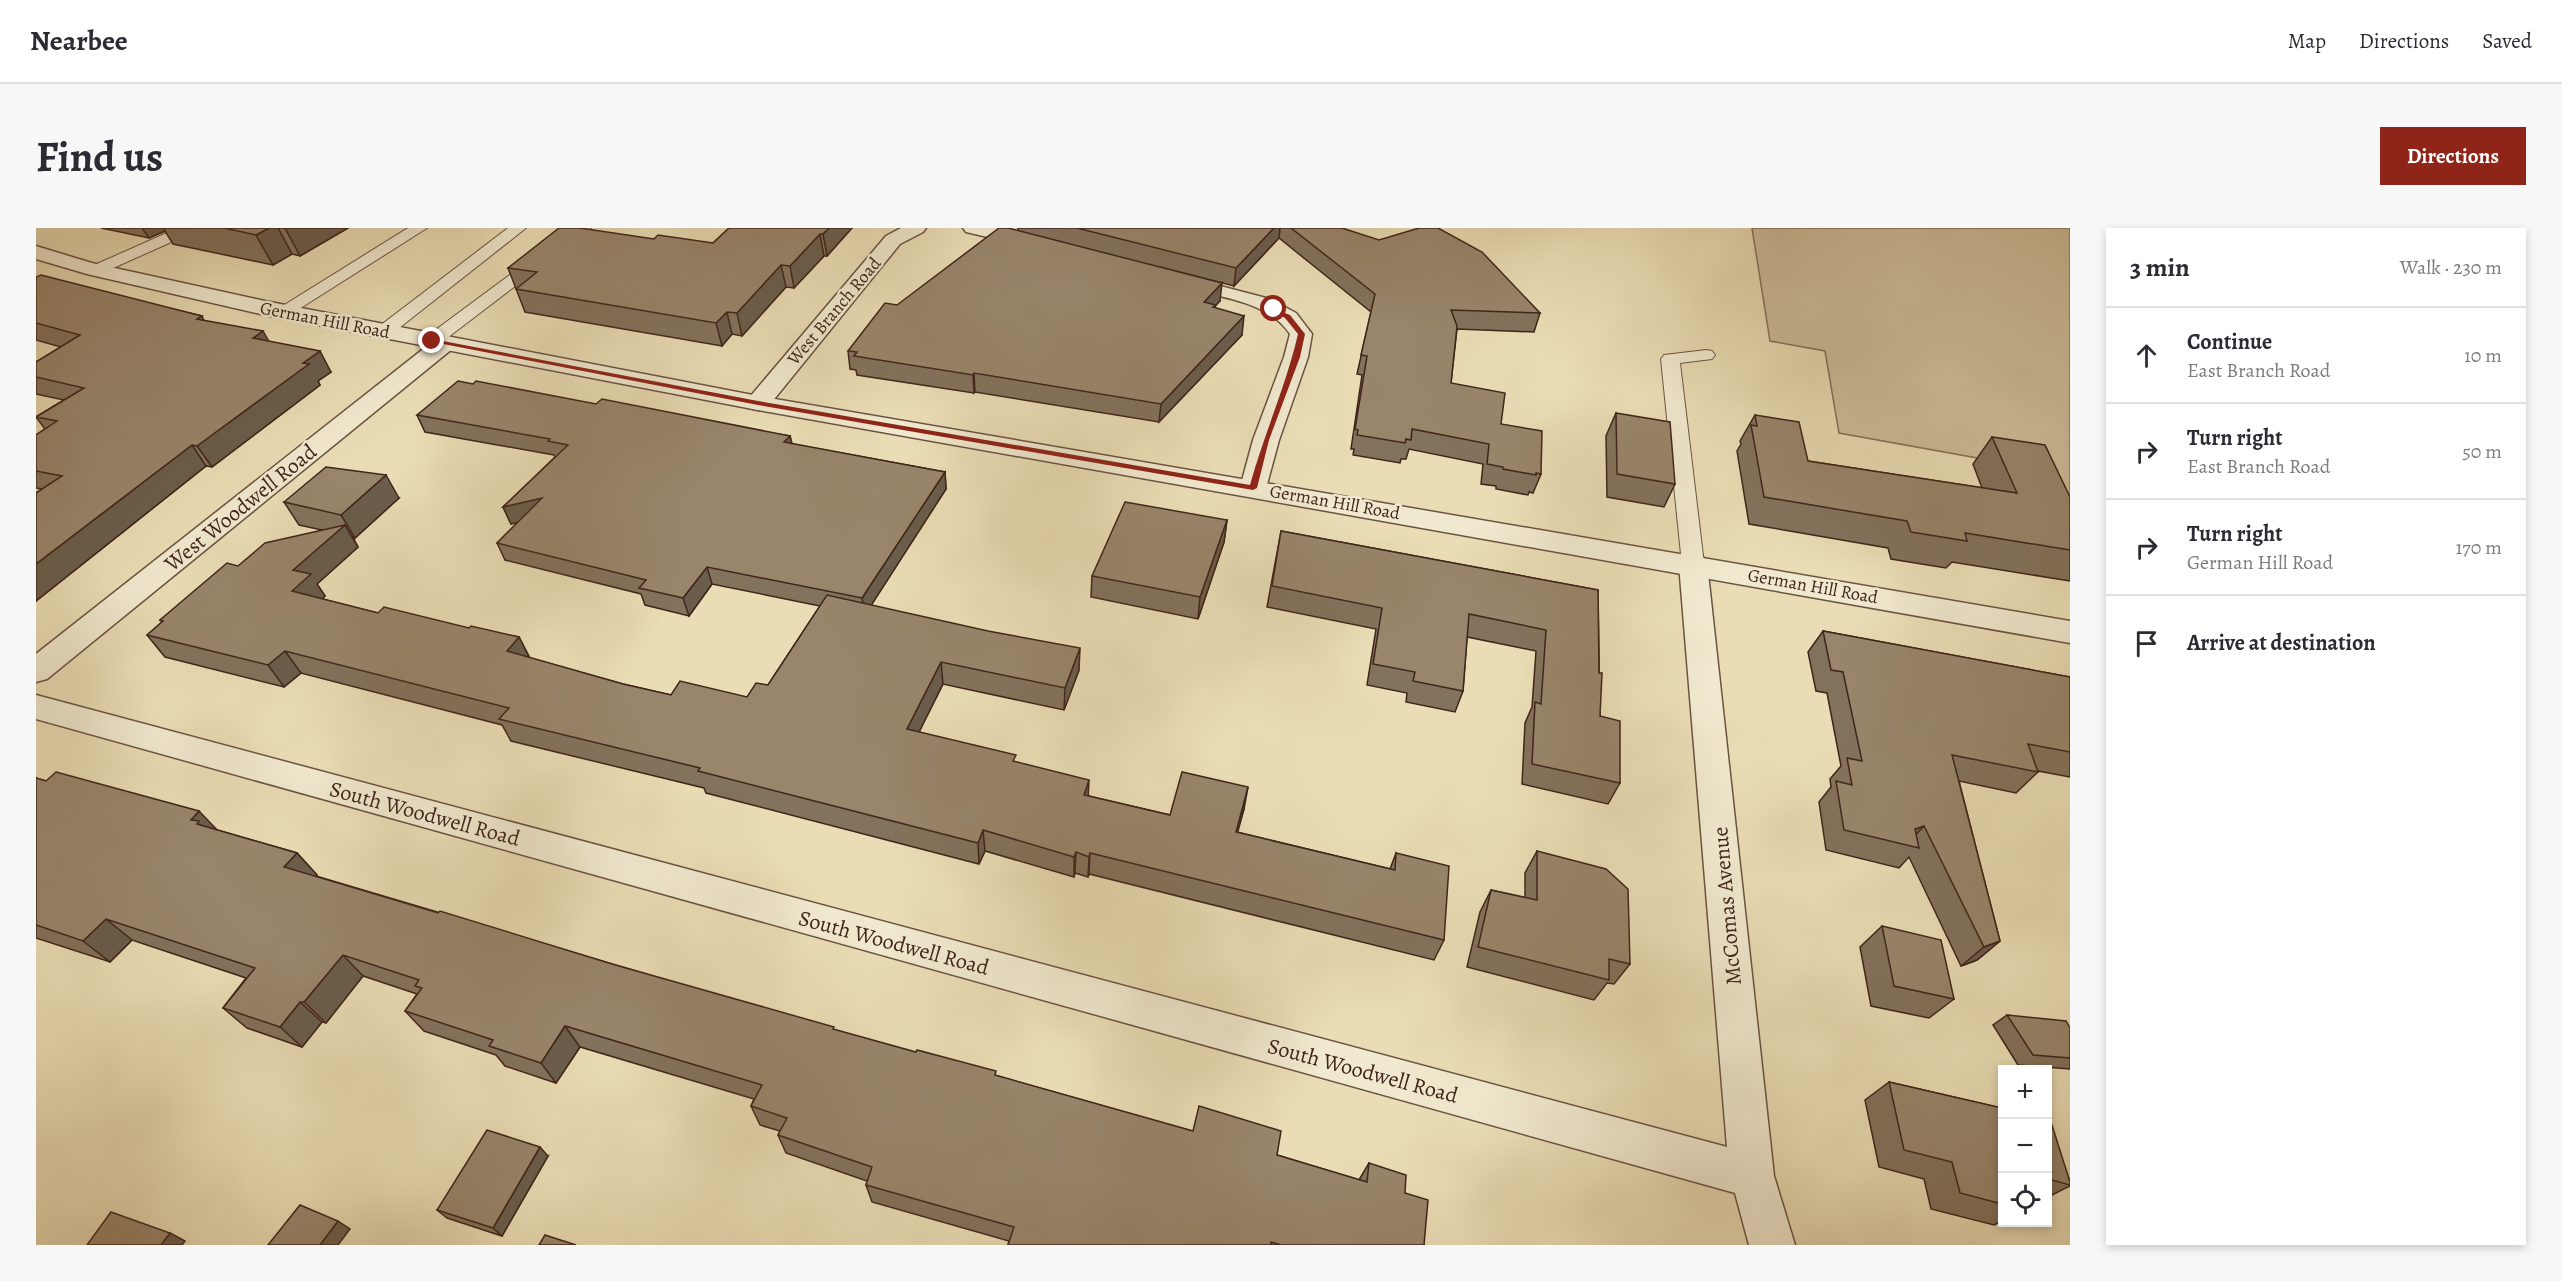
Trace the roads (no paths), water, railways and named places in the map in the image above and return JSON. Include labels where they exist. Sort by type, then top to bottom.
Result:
[{"type":"street","name":"West Branch Road","points":[[758,403],[893,240],[916,228]]},
{"type":"street","points":[[973,228],[1054,248]]},
{"type":"street","name":"German Hill Road","points":[[36,252],[96,270],[282,312],[758,403],[1693,564],[2070,632]]},
{"type":"street","points":[[1155,274],[1245,298],[1288,317],[1301,334],[1300,344],[1266,440],[1253,488]]},
{"type":"street","name":"West Woodwell Road","points":[[36,671],[438,342]]},
{"type":"street","name":"McComas Avenue","points":[[1693,564],[1752,1176],[1772,1245]]},
{"type":"street","name":"South Woodwell Road","points":[[36,707],[1752,1176]]},
{"type":"lane","points":[[96,270],[191,228]]},
{"type":"lane","points":[[282,312],[419,228]]},
{"type":"lane","points":[[383,332],[518,228]]},
{"type":"lane","points":[[438,342],[583,228]]},
{"type":"lane","points":[[1693,564],[1670,359],[1706,355]]}]
